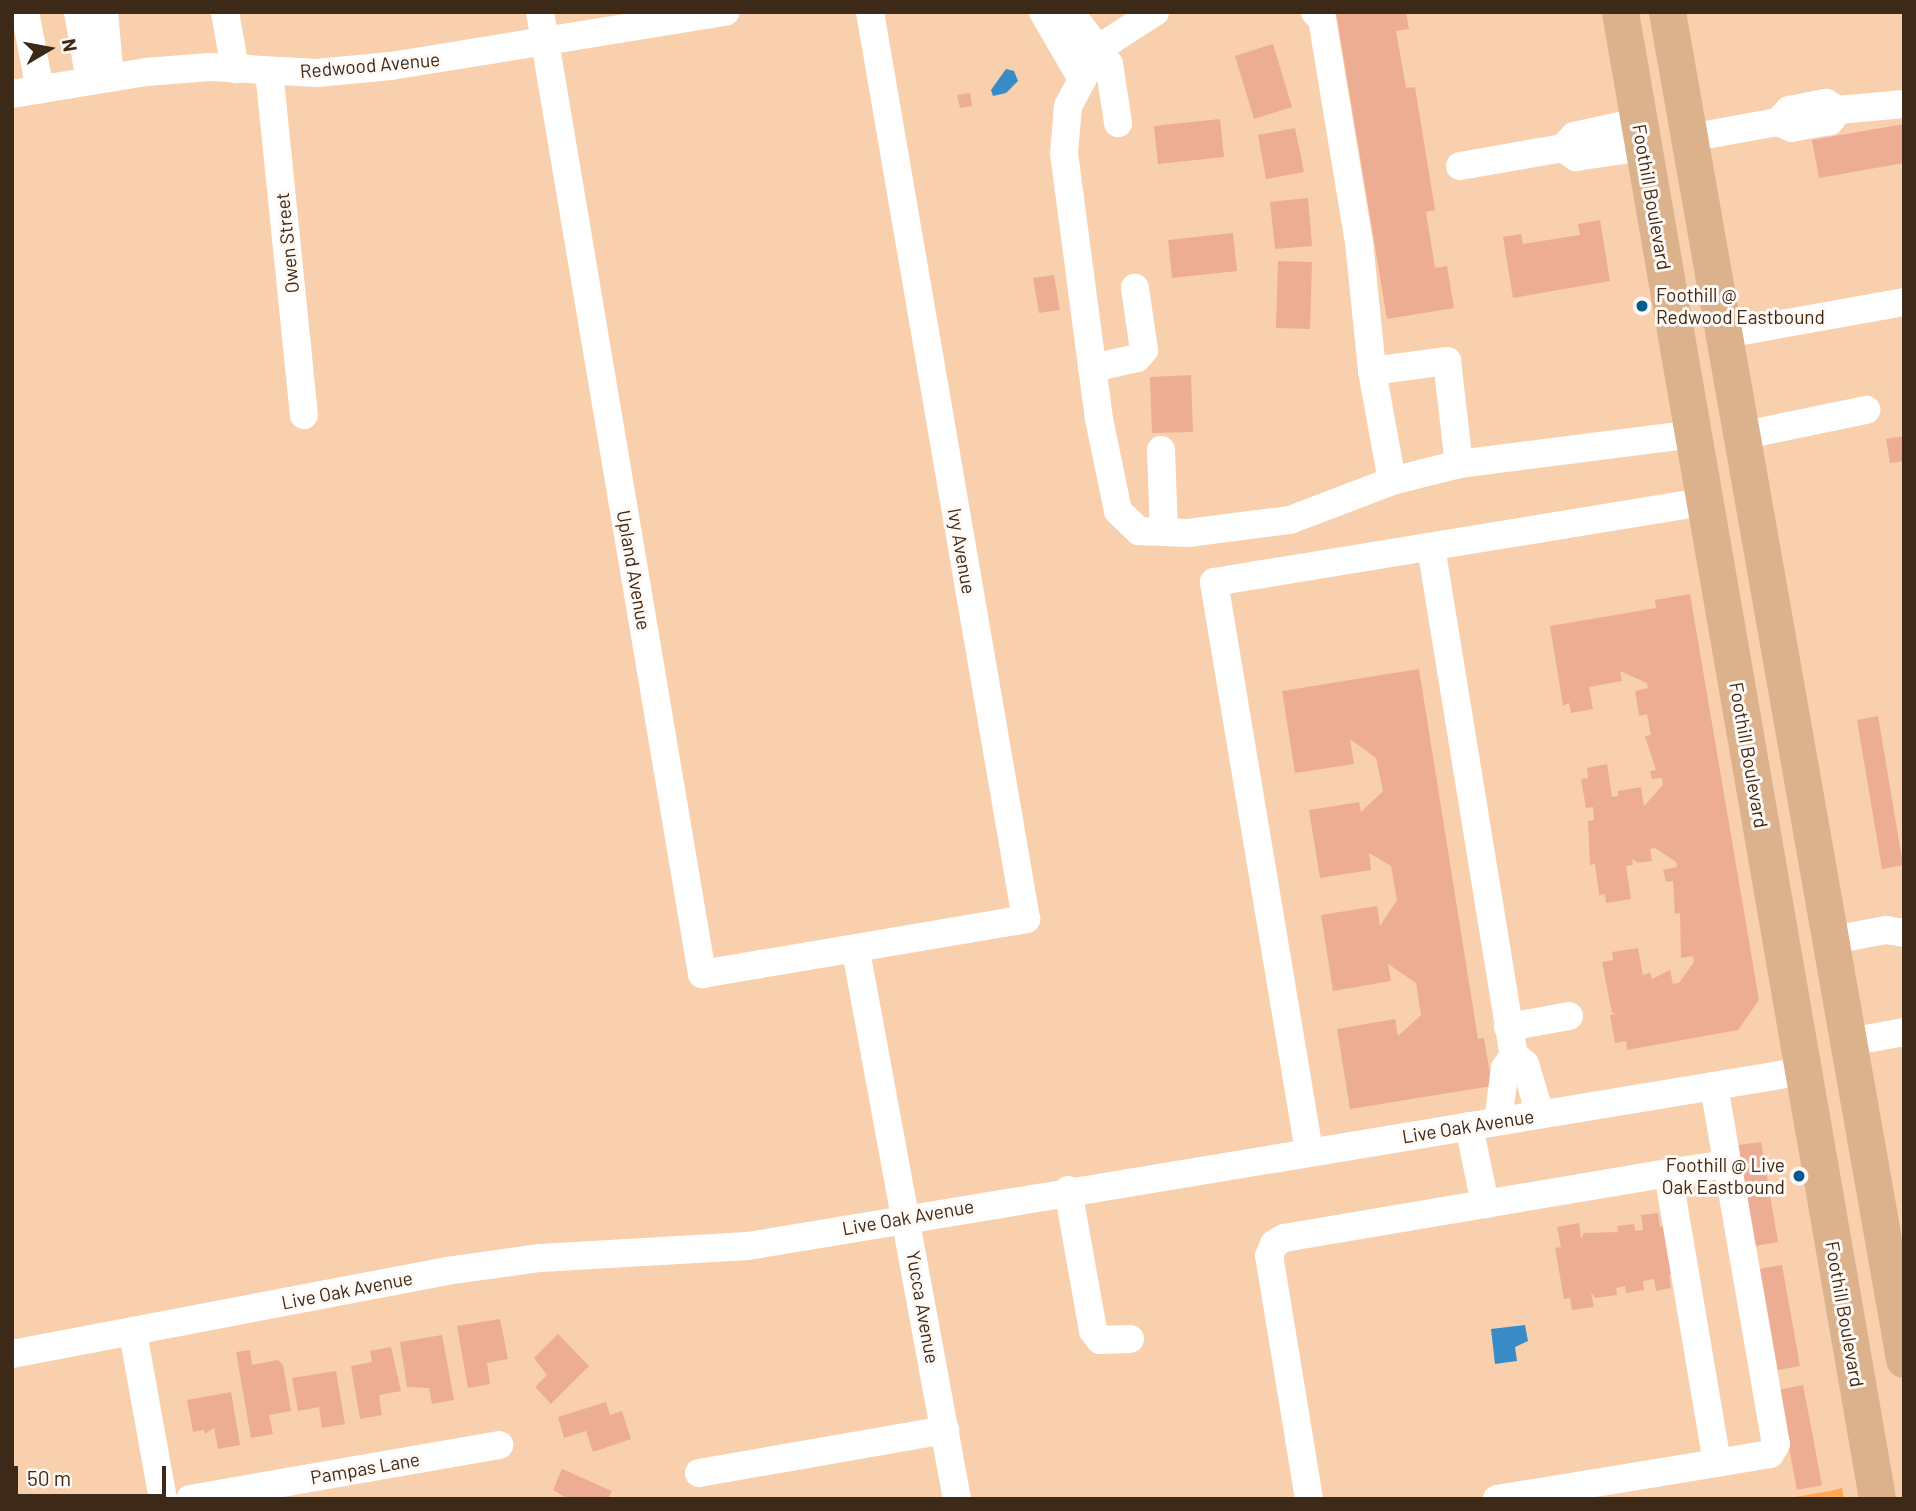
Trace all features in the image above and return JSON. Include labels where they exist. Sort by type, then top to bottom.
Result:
[{"type":"main road","name":"Foothill Boulevard","points":[[1620,12],[1877,1499]]},
{"type":"main road","points":[[1667,12],[1745,435],[1902,1339]]},
{"type":"street","points":[[25,12],[40,90]]},
{"type":"street","points":[[78,12],[100,79]]},
{"type":"street","points":[[100,79],[104,12]]},
{"type":"street","points":[[225,12],[235,69]]},
{"type":"street","name":"Upland Avenue","points":[[540,12],[702,974],[856,951]]},
{"type":"street","name":"Redwood Avenue","points":[[12,94],[100,79],[210,67],[269,71],[379,67],[546,43],[726,12]]},
{"type":"street","name":"Ivy Avenue","points":[[856,951],[1026,919],[870,12]]},
{"type":"street","points":[[1043,12],[1059,45],[1082,79]]},
{"type":"street","points":[[1155,12],[1099,48],[1068,106],[1064,153],[1093,368],[1118,511],[1139,531],[1164,532],[1290,520],[1392,481],[1459,464],[1693,434]]},
{"type":"street","points":[[1315,12],[1322,19],[1359,242],[1372,371],[1392,481]]},
{"type":"street","points":[[1059,45],[1075,20],[1099,48],[1109,64],[1118,123]]},
{"type":"street","name":"Owen Street","points":[[269,71],[304,415]]},
{"type":"street","points":[[1689,138],[1778,122],[1789,110],[1826,103],[1838,110],[1904,104]]},
{"type":"street","points":[[1460,166],[1563,148],[1574,136],[1641,134]]},
{"type":"street","points":[[1093,368],[1137,358],[1144,350],[1135,288]]},
{"type":"street","points":[[1726,334],[1904,302]]},
{"type":"street","points":[[1372,371],[1447,361],[1459,464]]},
{"type":"street","points":[[1745,435],[1866,410]]},
{"type":"street","points":[[1161,450],[1164,532]]},
{"type":"street","points":[[1309,1151],[1214,582],[1705,502]]},
{"type":"street","points":[[1431,547],[1508,1027],[1514,1055],[1525,1064],[1541,1114]]},
{"type":"street","points":[[1832,940],[1886,930],[1904,933]]},
{"type":"street","name":"Yucca Avenue","points":[[856,951],[907,1216],[957,1499]]},
{"type":"street","points":[[1508,1027],[1569,1016]]},
{"type":"street","points":[[1849,1042],[1904,1032]]},
{"type":"street","points":[[1498,1121],[1505,1068],[1514,1055]]},
{"type":"street","name":"Live Oak Avenue","points":[[12,1354],[133,1333],[446,1270],[540,1258],[748,1245],[907,1216],[1804,1072]]},
{"type":"street","points":[[1497,1499],[1770,1454],[1776,1444],[1714,1086]]},
{"type":"street","points":[[1469,1126],[1485,1204]]},
{"type":"street","points":[[1309,1499],[1269,1256],[1274,1244],[1284,1238],[1727,1164]]},
{"type":"street","points":[[1668,1173],[1717,1463]]},
{"type":"street","points":[[1068,1190],[1093,1331],[1100,1340],[1130,1339]]},
{"type":"street","points":[[133,1333],[163,1499]]},
{"type":"street","points":[[699,1473],[945,1430]]},
{"type":"street","name":"Pampas Lane","points":[[190,1499],[499,1445]]},
{"type":"shaded area","points":[[1842,1488],[1844,1499],[1783,1499],[1830,1491]]},
{"type":"water","points":[[1006,69],[1014,71],[1018,81],[1006,93],[993,96],[991,90]]},
{"type":"water","points":[[1525,1325],[1528,1341],[1515,1347],[1517,1361],[1495,1364],[1491,1329]]},
{"type":"building","points":[[1336,12],[1406,12],[1409,29],[1396,31],[1406,88],[1415,87],[1435,210],[1426,212],[1435,268],[1447,266],[1454,308],[1387,319]]},
{"type":"building","points":[[1273,44],[1292,107],[1254,119],[1235,56]]},
{"type":"building","points":[[970,93],[972,106],[960,108],[957,95]]},
{"type":"building","points":[[1220,119],[1224,157],[1158,164],[1154,126]]},
{"type":"building","points":[[1904,124],[1904,163],[1819,178],[1812,140]]},
{"type":"building","points":[[1295,128],[1304,172],[1266,179],[1258,135]]},
{"type":"building","points":[[1308,198],[1312,246],[1275,249],[1270,202]]},
{"type":"building","points":[[1600,220],[1610,281],[1513,298],[1503,237],[1521,234],[1523,244],[1580,235],[1578,224]]},
{"type":"building","points":[[1233,233],[1237,271],[1172,278],[1168,240]]},
{"type":"building","points":[[1278,261],[1312,262],[1310,329],[1276,328]]},
{"type":"building","points":[[1054,275],[1060,310],[1039,313],[1033,278]]},
{"type":"building","points":[[1191,375],[1193,432],[1152,433],[1150,377]]},
{"type":"building","points":[[1904,436],[1904,461],[1890,463],[1886,439]]},
{"type":"building","points":[[1690,594],[1759,1000],[1738,1030],[1627,1050],[1626,1041],[1615,1043],[1610,1015],[1617,1014],[1612,1013],[1602,962],[1613,960],[1612,952],[1638,948],[1643,975],[1650,973],[1652,979],[1670,970],[1673,984],[1679,983],[1694,962],[1693,956],[1681,958],[1680,913],[1675,914],[1673,881],[1666,882],[1663,870],[1677,867],[1676,862],[1655,848],[1650,849],[1652,861],[1638,863],[1632,859],[1633,865],[1626,866],[1631,899],[1606,903],[1605,894],[1599,895],[1595,864],[1590,865],[1588,821],[1594,820],[1593,807],[1586,808],[1581,779],[1588,778],[1587,768],[1607,764],[1612,797],[1618,796],[1618,791],[1641,787],[1644,806],[1663,785],[1662,778],[1652,779],[1650,771],[1656,770],[1645,736],[1651,735],[1647,714],[1639,716],[1635,691],[1648,688],[1647,683],[1620,671],[1622,681],[1589,687],[1593,709],[1571,713],[1569,703],[1563,706],[1550,626],[1656,608],[1655,600]]},
{"type":"building","points":[[1419,669],[1478,1039],[1484,1038],[1492,1086],[1350,1109],[1337,1029],[1395,1019],[1398,1036],[1421,1015],[1416,983],[1388,964],[1391,981],[1333,991],[1321,915],[1377,906],[1380,926],[1397,900],[1391,866],[1369,853],[1371,870],[1320,878],[1309,810],[1359,802],[1361,812],[1383,791],[1376,758],[1350,739],[1354,764],[1295,773],[1282,691]]},
{"type":"building","points":[[1878,716],[1903,865],[1882,869],[1857,720]]},
{"type":"building","points":[[1761,1142],[1778,1242],[1755,1246],[1738,1145]]},
{"type":"building","points":[[1658,1213],[1660,1227],[1666,1226],[1674,1274],[1669,1275],[1671,1288],[1656,1291],[1654,1279],[1643,1281],[1644,1290],[1626,1293],[1625,1286],[1616,1288],[1617,1295],[1595,1298],[1591,1292],[1594,1307],[1572,1310],[1570,1298],[1564,1299],[1555,1248],[1561,1247],[1557,1227],[1579,1223],[1581,1239],[1584,1233],[1618,1232],[1617,1226],[1634,1224],[1635,1231],[1643,1230],[1641,1215]]},
{"type":"building","points":[[1782,1265],[1800,1366],[1778,1370],[1760,1269]]},
{"type":"building","points":[[500,1319],[508,1359],[487,1363],[490,1384],[468,1388],[457,1326]]},
{"type":"building","points":[[558,1334],[589,1366],[551,1404],[535,1387],[547,1375],[534,1358]]},
{"type":"building","points":[[442,1335],[454,1400],[432,1404],[429,1388],[407,1387],[400,1342]]},
{"type":"building","points":[[391,1347],[401,1391],[379,1395],[382,1415],[360,1419],[351,1366],[372,1362],[370,1351]]},
{"type":"building","points":[[250,1350],[252,1365],[278,1360],[283,1365],[291,1411],[269,1415],[273,1434],[251,1438],[236,1352]]},
{"type":"building","points":[[336,1371],[345,1424],[322,1428],[319,1407],[298,1411],[292,1378]]},
{"type":"building","points":[[1803,1385],[1822,1485],[1797,1490],[1778,1390]]},
{"type":"building","points":[[231,1392],[240,1445],[218,1449],[214,1428],[205,1434],[204,1430],[193,1432],[187,1400]]},
{"type":"building","points":[[606,1402],[610,1415],[622,1411],[631,1439],[593,1452],[586,1431],[564,1438],[558,1417]]},
{"type":"building","points":[[562,1469],[612,1491],[608,1499],[568,1499],[553,1490]]},
{"type":"place","name":"Foothill @ Redwood Eastbound","points":[[1642,306]]},
{"type":"place","name":"Foothill @ Live Oak Eastbound","points":[[1799,1176]]}]
